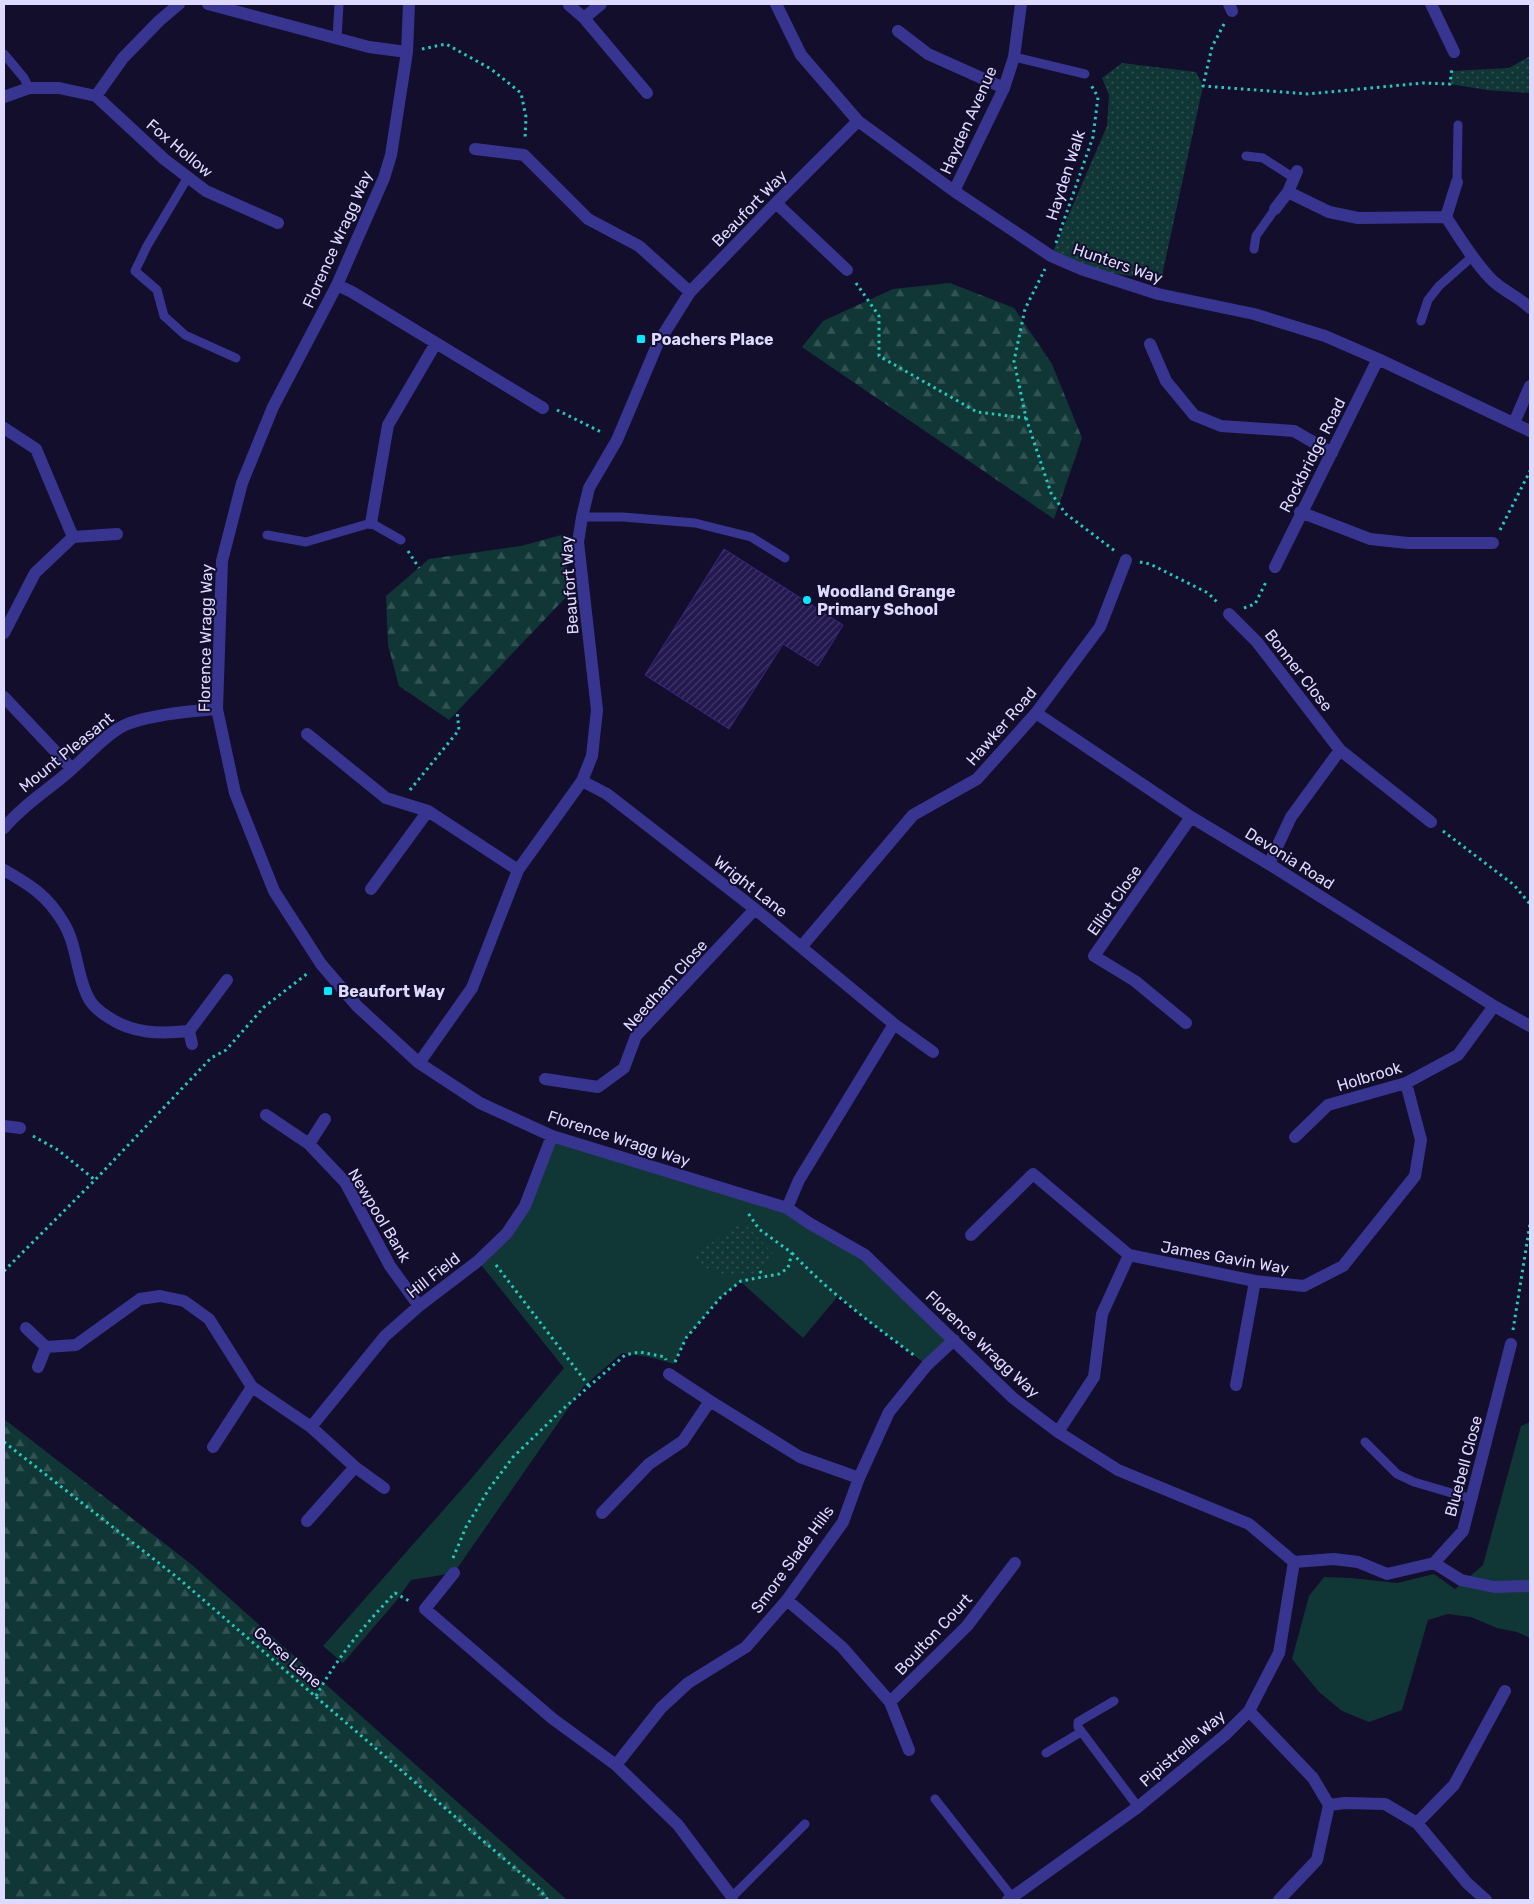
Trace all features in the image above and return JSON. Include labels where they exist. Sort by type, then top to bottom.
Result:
[{"type":"street","points":[[4,97],[29,88],[59,88],[96,96],[123,58],[159,21],[179,4]]},
{"type":"street","points":[[208,4],[369,47],[408,52]]},
{"type":"street","name":"Florence Wragg Way","points":[[409,4],[408,52],[390,155],[384,178],[337,286],[273,407],[242,483],[222,561],[217,708],[235,794],[274,891],[321,964],[357,1006],[419,1063],[480,1103],[552,1136],[787,1208],[809,1223],[866,1255],[1013,1398],[1058,1432],[1118,1470],[1249,1524],[1294,1562]]},
{"type":"street","points":[[584,18],[601,4]]},
{"type":"street","name":"Hunters Way","points":[[776,4],[801,55],[858,121],[954,191],[1051,256],[1081,269],[1158,294],[1254,314],[1325,336],[1530,431]]},
{"type":"street","name":"Hayden Avenue","points":[[954,191],[1004,88],[1014,57],[1021,4]]},
{"type":"street","points":[[1431,4],[1454,52]]},
{"type":"street","points":[[569,5],[584,18],[647,93]]},
{"type":"street","points":[[898,31],[928,54],[1004,88]]},
{"type":"street","name":"Fox Hollow","points":[[96,96],[164,159],[206,191],[278,223]]},
{"type":"street","name":"Beaufort Way","points":[[419,1063],[472,988],[518,870],[582,781],[592,756],[597,710],[578,542],[589,488],[617,440],[658,343],[690,292],[858,121]]},
{"type":"street","points":[[475,149],[524,155],[588,219],[639,246],[690,292]]},
{"type":"street","points":[[1275,209],[1288,192],[1296,174]]},
{"type":"street","points":[[1446,217],[1457,182]]},
{"type":"street","points":[[1288,192],[1329,212],[1358,218],[1446,217]]},
{"type":"street","points":[[776,203],[847,270]]},
{"type":"street","points":[[1446,217],[1493,281],[1522,300],[1530,308]]},
{"type":"street","points":[[337,286],[352,292],[543,408]]},
{"type":"street","points":[[371,523],[388,425],[436,343]]},
{"type":"street","points":[[1150,344],[1166,381],[1194,415],[1222,426],[1294,431],[1332,453]]},
{"type":"street","name":"Rockbridge Road","points":[[1274,566],[1378,359]]},
{"type":"street","points":[[1514,422],[1530,386]]},
{"type":"street","points":[[4,428],[36,450],[73,537]]},
{"type":"street","points":[[1300,512],[1370,539],[1408,543],[1493,543]]},
{"type":"street","points":[[4,633],[35,574],[73,537],[117,534]]},
{"type":"street","name":"Hawker Road","points":[[802,946],[913,815],[978,779],[1036,712],[1100,627],[1126,560]]},
{"type":"street","name":"Bonner Close","points":[[1229,614],[1257,642],[1340,750],[1431,822]]},
{"type":"street","points":[[4,697],[72,769]]},
{"type":"street","name":"Mount Pleasant","points":[[4,828],[17,812],[72,769],[97,745],[129,723],[187,711],[217,708]]},
{"type":"street","name":"Devonia Road","points":[[1036,712],[1191,817],[1494,1006],[1530,1026]]},
{"type":"street","points":[[307,734],[386,798],[428,810],[518,870]]},
{"type":"street","points":[[1269,864],[1291,817],[1340,750]]},
{"type":"street","name":"Wright Lane","points":[[582,781],[606,794],[755,909],[894,1024],[932,1052]]},
{"type":"street","points":[[371,889],[428,810]]},
{"type":"street","name":"Elliot Close","points":[[1186,1023],[1135,981],[1094,956],[1191,817]]},
{"type":"street","points":[[4,870],[35,888],[53,906],[71,940],[87,996],[99,1011],[120,1025],[144,1032],[191,1038],[227,980]]},
{"type":"street","name":"Needham Close","points":[[545,1079],[598,1087],[624,1068],[636,1036],[755,909]]},
{"type":"street","name":"Holbrook","points":[[1295,1137],[1328,1105],[1406,1083],[1458,1055],[1494,1006]]},
{"type":"street","points":[[787,1208],[799,1180],[894,1024]]},
{"type":"street","name":"James Gavin Way","points":[[971,1235],[1033,1174],[1129,1255],[1255,1281],[1304,1286],[1343,1266],[1415,1176],[1422,1140],[1406,1083]]},
{"type":"street","name":"Newpool Bank","points":[[266,1115],[309,1144],[345,1182],[390,1266],[419,1306]]},
{"type":"street","points":[[309,1144],[325,1119]]},
{"type":"street","points":[[4,1126],[20,1128]]},
{"type":"street","name":"Hill Field","points":[[311,1427],[385,1336],[419,1306],[478,1261],[507,1233],[525,1206],[552,1136]]},
{"type":"street","points":[[1058,1432],[1094,1377],[1102,1314],[1129,1255]]},
{"type":"street","points":[[1236,1385],[1255,1281]]},
{"type":"street","points":[[26,1328],[46,1347],[76,1345],[140,1300],[160,1296],[184,1301],[209,1319],[252,1387],[311,1427],[355,1467],[384,1488]]},
{"type":"street","name":"Smore Slade Hills","points":[[616,1765],[661,1708],[688,1683],[746,1647],[787,1600],[843,1522],[859,1478],[889,1412],[927,1365],[954,1340]]},
{"type":"street","name":"Bluebell Close","points":[[1434,1564],[1463,1531],[1511,1344]]},
{"type":"street","points":[[38,1366],[46,1347]]},
{"type":"street","points":[[669,1374],[800,1457],[859,1478]]},
{"type":"street","points":[[213,1447],[252,1387]]},
{"type":"street","points":[[602,1513],[649,1464],[683,1440],[710,1401]]},
{"type":"street","points":[[307,1521],[355,1467]]},
{"type":"street","points":[[1294,1562],[1334,1559],[1358,1562],[1387,1574],[1434,1564],[1460,1580],[1494,1588],[1530,1586]]},
{"type":"street","name":"Pipistrelle Way","points":[[1010,1899],[1138,1808],[1225,1735],[1249,1711],[1279,1652],[1294,1562]]},
{"type":"street","name":"Boulton Court","points":[[890,1702],[967,1626],[1015,1563]]},
{"type":"street","points":[[454,1573],[425,1609],[553,1719],[616,1765],[678,1825],[732,1897]]},
{"type":"street","name":"Boulton Court","points":[[787,1600],[842,1647],[890,1702],[909,1750]]},
{"type":"street","points":[[1417,1823],[1454,1786],[1505,1691]]},
{"type":"street","points":[[1249,1711],[1313,1778],[1329,1806],[1317,1860],[1279,1900]]},
{"type":"street","points":[[1329,1806],[1345,1803],[1385,1804],[1417,1823],[1467,1883],[1486,1900]]},
{"type":"lane","points":[[337,39],[339,4]]},
{"type":"lane","points":[[4,54],[24,78],[29,88]]},
{"type":"lane","points":[[1014,57],[1085,74]]},
{"type":"lane","points":[[1457,182],[1458,125]]},
{"type":"lane","points":[[1246,156],[1263,158],[1296,174]]},
{"type":"lane","points":[[188,177],[147,246],[135,271],[157,290],[164,316],[185,335],[236,358]]},
{"type":"lane","points":[[1254,249],[1256,236],[1275,209]]},
{"type":"lane","points":[[1421,321],[1428,300],[1439,286],[1473,256]]},
{"type":"lane","points":[[582,517],[624,517],[695,523],[752,537],[785,558]]},
{"type":"lane","points":[[267,535],[306,542],[371,523],[401,540]]},
{"type":"lane","points":[[1365,1442],[1397,1474],[1414,1482],[1472,1499]]},
{"type":"lane","points":[[1114,1701],[1078,1722],[1078,1727],[1138,1808]]},
{"type":"lane","points":[[1046,1753],[1081,1732]]},
{"type":"lane","points":[[936,1799],[1010,1899]]},
{"type":"lane","points":[[732,1897],[805,1824]]},
{"type":"path","points":[[1230,7],[1212,47],[1203,86],[1308,94],[1423,83],[1450,84],[1454,52]]},
{"type":"path","points":[[408,52],[446,44],[490,69],[521,93],[526,117],[524,155]]},
{"type":"path","name":"Hayden Walk","points":[[1085,74],[1098,97],[1093,137],[1051,256],[1025,309],[1014,361],[1026,418],[1051,493],[1066,514],[1126,560]]},
{"type":"path","points":[[847,270],[879,316],[879,356],[977,412],[1026,418]]},
{"type":"path","points":[[543,408],[560,411],[617,440]]},
{"type":"path","points":[[1493,543],[1530,471]]},
{"type":"path","points":[[401,540],[419,568]]},
{"type":"path","points":[[1126,560],[1150,564],[1208,593],[1229,614],[1255,604],[1274,566]]},
{"type":"path","points":[[400,802],[459,730],[457,711]]},
{"type":"path","points":[[1431,822],[1514,885],[1530,904]]},
{"type":"path","points":[[4,1271],[96,1180],[211,1058],[226,1050],[264,1008],[321,964]]},
{"type":"path","points":[[20,1128],[58,1150],[96,1180]]},
{"type":"path","points":[[732,1191],[759,1229],[792,1253],[804,1266],[860,1314],[927,1365]]},
{"type":"path","points":[[1511,1344],[1530,1224]]},
{"type":"path","points":[[486,1252],[589,1386]]},
{"type":"path","points":[[669,1374],[686,1338],[721,1298],[741,1281],[779,1274],[788,1268],[792,1253]]},
{"type":"path","points":[[760,1271],[763,1276]]},
{"type":"path","points":[[454,1573],[452,1560],[466,1527],[489,1489],[513,1457],[589,1386],[625,1355],[640,1352],[666,1357],[669,1374]]},
{"type":"path","name":"Gorse Lane","points":[[4,1442],[178,1578],[539,1889],[548,1900]]},
{"type":"path","points":[[316,1696],[330,1670],[377,1611],[396,1593],[425,1609]]},
{"type":"green space","points":[[1530,56],[1530,93],[1487,90],[1450,84],[1452,71],[1509,68]]},
{"type":"green space","points":[[1122,63],[1196,72],[1203,86],[1161,280],[1081,269],[1051,256],[1107,126],[1109,95],[1102,78]]},
{"type":"green space","points":[[950,283],[1014,308],[1052,364],[1082,438],[1054,519],[802,347],[823,321],[893,289]]},
{"type":"green space","points":[[565,534],[569,594],[449,720],[399,686],[388,645],[386,596],[429,559],[521,546]]},
{"type":"green space","points":[[552,1136],[769,1205],[865,1255],[954,1340],[927,1365],[860,1315],[838,1296],[803,1338],[741,1282],[721,1297],[686,1338],[674,1364],[649,1357],[622,1353],[583,1387],[454,1573],[411,1580],[397,1600],[343,1663],[323,1646],[470,1480],[564,1368],[478,1261],[525,1206]]},
{"type":"green space","points":[[737,1223],[747,1226],[775,1256],[757,1273],[723,1275],[697,1264],[694,1257]]},
{"type":"green space","points":[[4,1419],[191,1564],[567,1900],[4,1900]]},
{"type":"green space","points":[[1530,1422],[1530,1638],[1517,1632],[1497,1628],[1471,1617],[1448,1614],[1428,1620],[1402,1710],[1369,1722],[1342,1711],[1319,1692],[1292,1659],[1309,1596],[1324,1577],[1397,1583],[1434,1574],[1455,1589],[1483,1565],[1521,1426]]},
{"type":"building","points":[[724,549],[843,625],[818,666],[783,644],[729,729],[645,675]]},
{"type":"place","name":"Poachers Place","points":[[641,339]]},
{"type":"place","name":"Woodland Grange Primary School","points":[[807,600]]},
{"type":"place","name":"Beaufort Way","points":[[328,991]]}]
